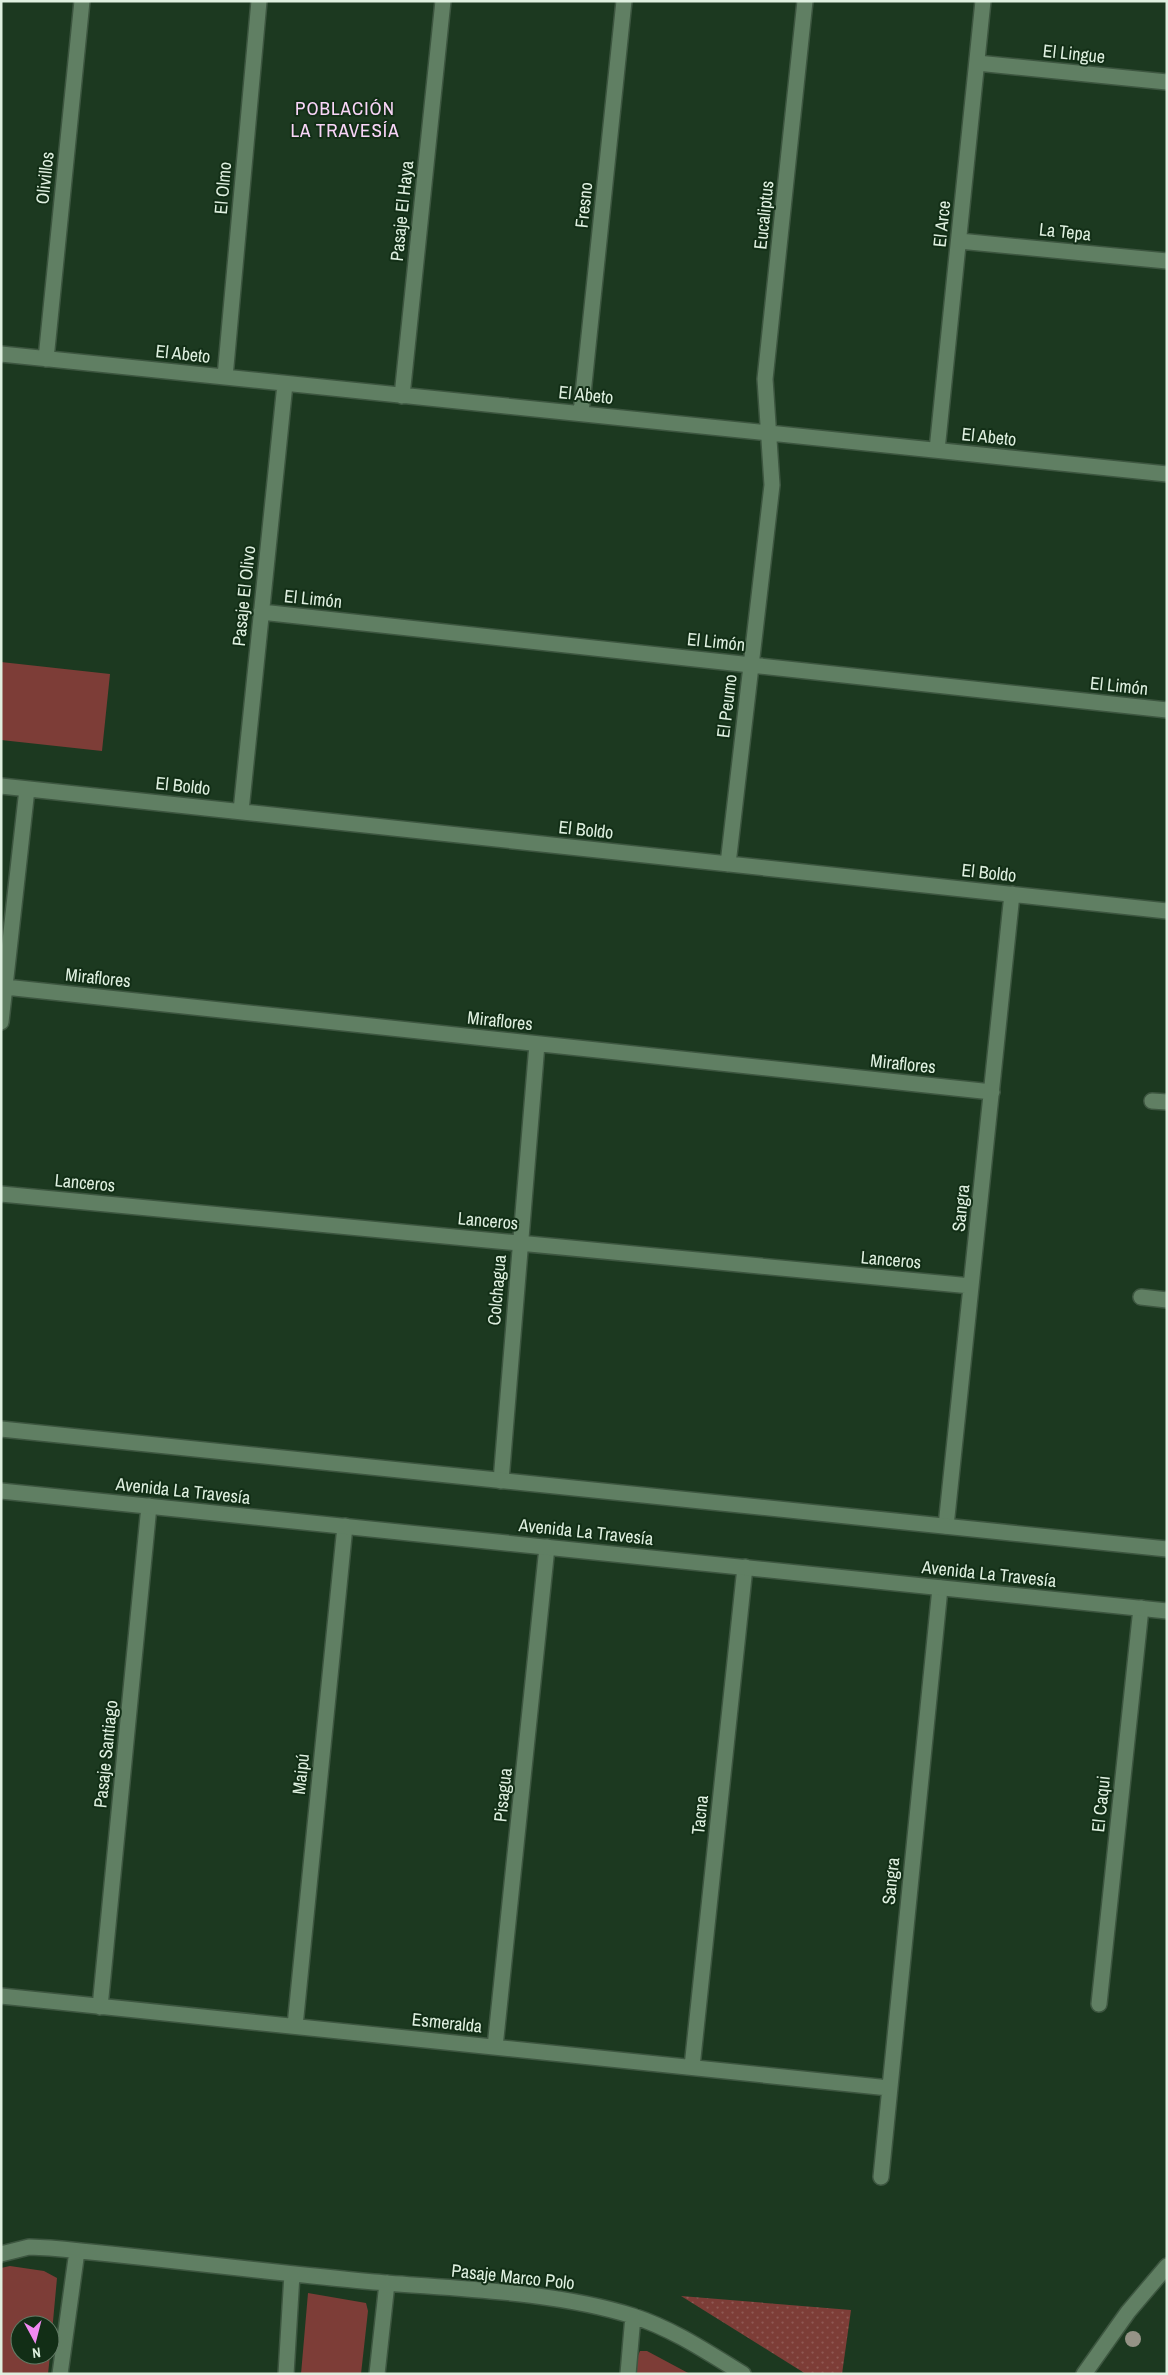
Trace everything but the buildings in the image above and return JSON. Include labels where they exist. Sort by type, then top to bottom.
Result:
[{"type":"street","name":"Olivillos","points":[[46,359],[82,1]]},
{"type":"street","name":"El Olmo","points":[[225,377],[259,1]]},
{"type":"street","name":"Pasaje El Haya","points":[[402,396],[443,1]]},
{"type":"street","name":"Fresno","points":[[581,414],[624,1]]},
{"type":"street","name":"Eucaliptus","points":[[770,433],[765,379],[805,1]]},
{"type":"street","name":"El Arce","points":[[937,450],[983,1]]},
{"type":"street","name":"El Lingue","points":[[977,63],[1167,82]]},
{"type":"street","name":"La Tepa","points":[[959,241],[1167,261]]},
{"type":"street","name":"El Abeto","points":[[1,354],[1167,474]]},
{"type":"street","name":"Pasaje El Olivo","points":[[241,811],[285,384]]},
{"type":"street","name":"El Peumo","points":[[728,864],[772,485],[770,433]]},
{"type":"street","name":"El Limón","points":[[261,612],[1167,710]]},
{"type":"street","name":"El Boldo","points":[[1,786],[1167,911]]},
{"type":"street","points":[[1,1022],[27,789]]},
{"type":"street","name":"Sangra","points":[[946,1526],[1012,894]]},
{"type":"street","name":"Miraflores","points":[[5,987],[992,1092]]},
{"type":"street","name":"Colchagua","points":[[501,1481],[537,1044]]},
{"type":"street","name":"Lanceros","points":[[1,1194],[972,1286]]},
{"type":"street","points":[[1141,1297],[1167,1300]]},
{"type":"street","points":[[1,1429],[1167,1548]]},
{"type":"street","name":"Avenida La Travesía","points":[[1,1491],[1167,1611]]},
{"type":"street","name":"Pasaje Santiago","points":[[100,2006],[150,1506]]},
{"type":"street","name":"Maipú","points":[[295,2026],[345,1526]]},
{"type":"street","name":"Pisagua","points":[[495,2047],[547,1547]]},
{"type":"street","name":"Tacna","points":[[692,2067],[745,1567]]},
{"type":"street","name":"Sangra","points":[[880,2177],[940,1588]]},
{"type":"street","name":"El Caqui","points":[[1099,2004],[1141,1608]]},
{"type":"street","name":"Esmeralda","points":[[1,1996],[889,2088]]},
{"type":"street","name":"Pasaje Marco Polo","points":[[1,2254],[29,2247],[533,2296],[576,2303],[633,2316],[691,2342],[743,2374]]},
{"type":"street","points":[[60,2374],[77,2251]]},
{"type":"street","points":[[1084,2374],[1128,2312],[1167,2266]]},
{"type":"street","points":[[286,2374],[292,2274]]},
{"type":"street","points":[[377,2374],[387,2283]]},
{"type":"street","points":[[628,2374],[633,2316]]},
{"type":"shaded area","points":[[1,662],[110,674],[102,751],[1,740]]},
{"type":"shaded area","points":[[10,2266],[44,2271],[57,2278],[54,2315],[10,2315],[10,2365],[49,2365],[48,2374],[1,2374],[1,2268]]},
{"type":"shaded area","points":[[308,2293],[366,2303],[368,2311],[361,2374],[301,2374]]},
{"type":"shaded area","points":[[681,2296],[851,2310],[842,2374],[806,2374]]},
{"type":"shaded area","points":[[640,2351],[647,2351],[690,2374],[635,2374],[636,2360]]},
{"type":"district","name":"POBLACIÓN LA TRAVESÍA","points":[[345,119]]}]
